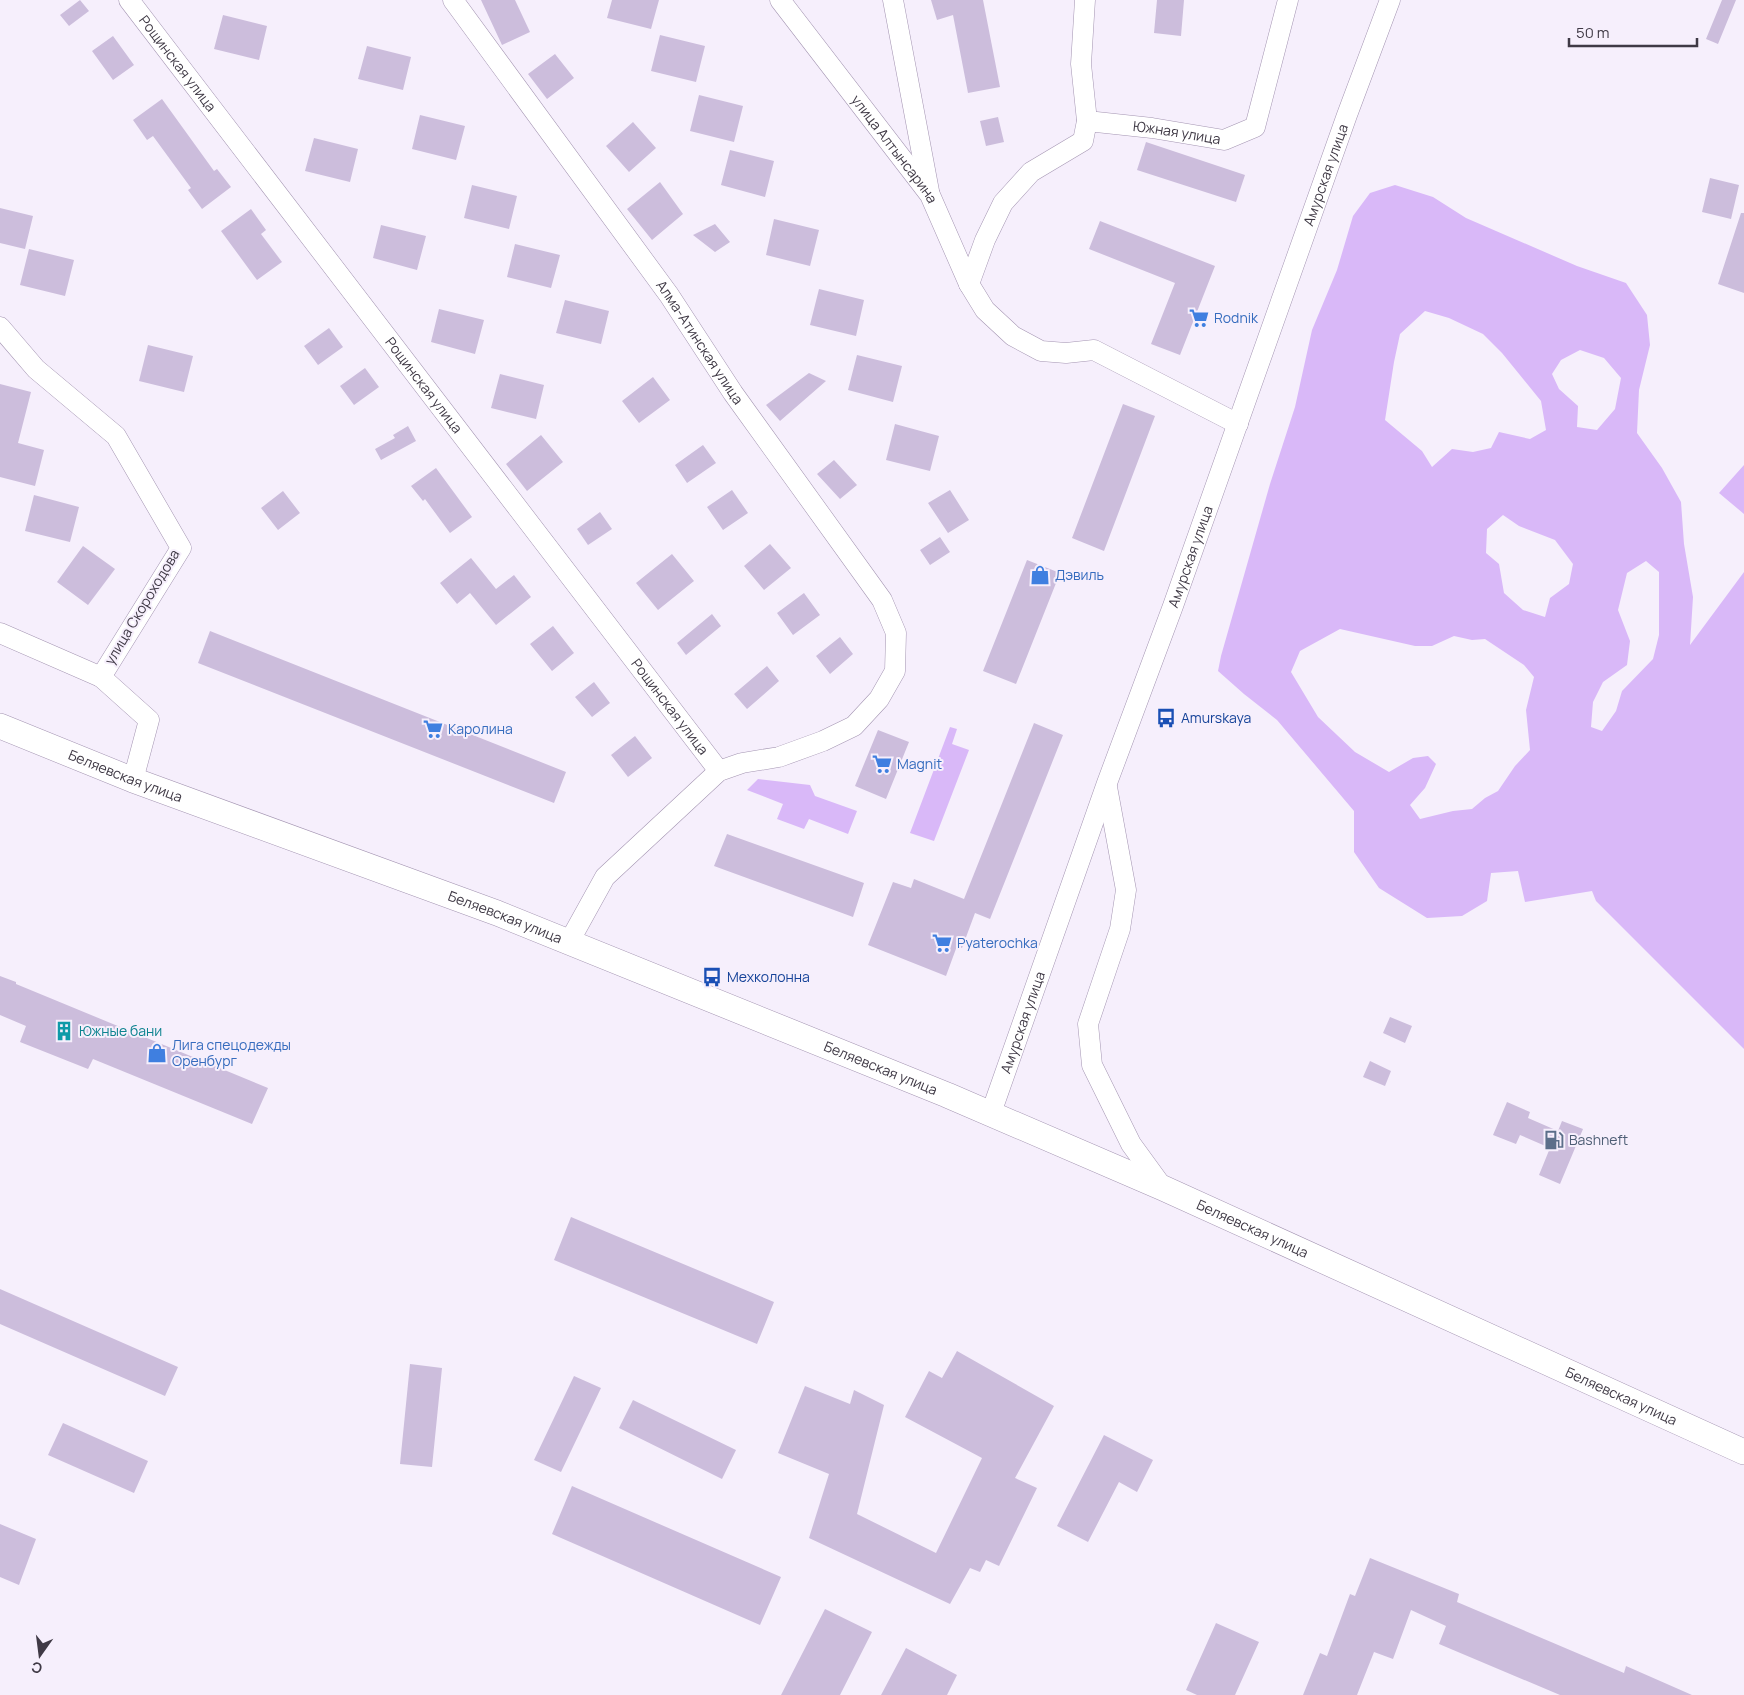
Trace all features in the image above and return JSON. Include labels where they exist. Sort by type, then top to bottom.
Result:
[{"type":"main road","name":"Беляевская улица","points":[[0,726],[133,780],[497,913],[991,1113],[1163,1188],[1744,1452]]},
{"type":"street","name":"Рощинская улица","points":[[129,0],[719,771]]},
{"type":"street","name":"Алма-Атинская улица","points":[[453,0],[669,295],[733,393],[882,600],[896,633],[895,671],[879,699],[854,726],[823,741],[779,757],[742,763],[719,771]]},
{"type":"street","name":"улица Алтынсарина","points":[[780,0],[930,195],[970,284],[985,310],[1013,336],[1041,351],[1066,353],[1094,350],[1238,424]]},
{"type":"street","points":[[893,0],[930,195]]},
{"type":"street","points":[[970,284],[985,240],[1003,203],[1032,172],[1083,141],[1087,122],[1081,64],[1085,0]]},
{"type":"street","name":"Южная улица","points":[[1087,122],[1152,128],[1224,140],[1256,127],[1288,0]]},
{"type":"street","name":"Амурская улица","points":[[991,1113],[1107,783],[1176,597],[1347,115],[1390,0]]},
{"type":"street","name":"улица Скороходова","points":[[0,327],[36,369],[116,436],[181,548],[100,677],[149,720],[133,780]]},
{"type":"street","points":[[0,633],[100,677]]},
{"type":"street","points":[[568,942],[605,877],[719,771]]},
{"type":"street","points":[[1107,783],[1126,890],[1120,929],[1088,1024],[1092,1065],[1131,1144],[1163,1188]]},
{"type":"shaded area","points":[[1395,185],[1433,197],[1466,218],[1577,266],[1626,283],[1647,315],[1650,345],[1639,390],[1637,433],[1662,468],[1681,502],[1684,544],[1693,597],[1690,645],[1744,572],[1744,1049],[1596,901],[1592,891],[1525,902],[1518,871],[1491,873],[1487,901],[1462,916],[1427,918],[1379,888],[1354,852],[1354,811],[1277,720],[1218,671],[1270,484],[1295,407],[1312,330],[1337,270],[1353,216],[1370,193]],"holes":[[[1425,311],[1449,318],[1483,334],[1502,353],[1541,401],[1546,430],[1530,439],[1499,432],[1491,448],[1473,452],[1452,449],[1432,467],[1422,451],[1385,420],[1400,334]],[[1580,350],[1604,358],[1621,378],[1615,409],[1597,430],[1577,427],[1578,406],[1559,389],[1552,374],[1561,360]],[[1503,515],[1519,526],[1555,540],[1573,564],[1569,584],[1550,598],[1545,617],[1523,610],[1504,593],[1499,564],[1486,553],[1487,529]],[[1646,561],[1659,572],[1659,635],[1653,659],[1622,691],[1616,711],[1602,731],[1591,727],[1593,702],[1603,682],[1627,665],[1630,641],[1618,610],[1627,573]],[[1340,629],[1415,646],[1432,646],[1454,636],[1472,640],[1485,639],[1524,665],[1534,677],[1526,710],[1530,750],[1515,766],[1498,791],[1485,798],[1472,809],[1453,811],[1420,819],[1410,805],[1425,788],[1436,764],[1428,756],[1413,758],[1389,772],[1355,752],[1318,717],[1291,672],[1300,651]]]},
{"type":"shaded area","points":[[1744,465],[1744,514],[1719,493]]},
{"type":"shaded area","points":[[950,727],[957,729],[952,744],[969,750],[934,841],[910,833]]},
{"type":"shaded area","points":[[758,779],[810,785],[815,796],[857,811],[848,834],[809,819],[804,829],[777,819],[783,804],[747,790]]},
{"type":"building","points":[[80,0],[89,11],[69,26],[60,15]]},
{"type":"building","points":[[481,0],[515,0],[530,32],[502,45]]},
{"type":"building","points":[[612,0],[659,0],[651,29],[607,18]]},
{"type":"building","points":[[931,0],[983,0],[1000,87],[968,93],[953,15],[937,20]]},
{"type":"building","points":[[1157,0],[1184,0],[1181,36],[1154,33]]},
{"type":"building","points":[[1722,0],[1736,0],[1718,44],[1706,39]]},
{"type":"building","points":[[223,15],[267,26],[259,60],[214,49]]},
{"type":"building","points":[[660,35],[705,46],[696,82],[651,71]]},
{"type":"building","points":[[113,36],[134,65],[113,80],[92,51]]},
{"type":"building","points":[[367,46],[411,57],[403,90],[358,79]]},
{"type":"building","points":[[555,54],[574,78],[547,99],[528,74]]},
{"type":"building","points":[[699,95],[743,106],[734,142],[690,131]]},
{"type":"building","points":[[162,99],[214,171],[217,169],[231,187],[202,209],[188,190],[191,188],[153,136],[147,140],[133,120]]},
{"type":"building","points":[[420,115],[465,126],[456,160],[412,149]]},
{"type":"building","points":[[998,117],[1004,142],[986,146],[980,121]]},
{"type":"building","points":[[633,122],[656,148],[629,172],[606,146]]},
{"type":"building","points":[[314,138],[358,149],[350,182],[305,171]]},
{"type":"building","points":[[1146,142],[1245,175],[1236,202],[1137,170]]},
{"type":"building","points":[[730,150],[774,161],[765,197],[721,185]]},
{"type":"building","points":[[1710,178],[1739,185],[1731,219],[1702,212]]},
{"type":"building","points":[[660,182],[683,214],[652,240],[627,209]]},
{"type":"building","points":[[472,185],[517,196],[509,229],[464,218]]},
{"type":"building","points":[[0,208],[33,216],[25,249],[0,243]]},
{"type":"building","points":[[251,209],[266,230],[261,234],[282,262],[257,280],[221,231]]},
{"type":"building","points":[[1741,213],[1744,213],[1744,293],[1718,284]]},
{"type":"building","points":[[774,219],[819,230],[810,266],[766,255]]},
{"type":"building","points":[[1100,221],[1215,266],[1180,355],[1151,344],[1175,283],[1089,249]]},
{"type":"building","points":[[715,224],[730,242],[715,252],[693,235]]},
{"type":"building","points":[[381,225],[426,236],[417,270],[373,258]]},
{"type":"building","points":[[515,244],[560,255],[551,288],[507,277]]},
{"type":"building","points":[[29,249],[74,260],[65,296],[20,285]]},
{"type":"building","points":[[819,289],[864,300],[856,336],[810,325]]},
{"type":"building","points":[[565,300],[609,311],[601,344],[556,333]]},
{"type":"building","points":[[439,309],[484,320],[475,354],[431,342]]},
{"type":"building","points":[[329,328],[343,347],[318,365],[304,346]]},
{"type":"building","points":[[148,345],[193,356],[184,392],[139,381]]},
{"type":"building","points":[[857,355],[902,366],[893,402],[848,390]]},
{"type":"building","points":[[365,368],[379,387],[354,405],[340,386]]},
{"type":"building","points":[[809,373],[826,381],[780,421],[766,405]]},
{"type":"building","points":[[500,374],[544,385],[536,419],[491,408]]},
{"type":"building","points":[[653,377],[670,400],[639,423],[622,401]]},
{"type":"building","points":[[0,384],[31,392],[18,443],[44,450],[35,486],[0,477]]},
{"type":"building","points":[[1123,404],[1155,416],[1104,551],[1072,538]]},
{"type":"building","points":[[895,424],[939,436],[930,471],[886,460]]},
{"type":"building","points":[[408,426],[416,441],[381,460],[375,449],[395,438],[393,435]]},
{"type":"building","points":[[541,435],[563,462],[527,491],[506,464]]},
{"type":"building","points":[[703,445],[716,463],[687,483],[675,465]]},
{"type":"building","points":[[834,460],[857,485],[840,499],[817,474]]},
{"type":"building","points":[[436,468],[472,517],[450,533],[425,499],[423,501],[411,486]]},
{"type":"building","points":[[732,490],[748,513],[723,530],[707,507]]},
{"type":"building","points":[[950,490],[969,520],[948,533],[928,503]]},
{"type":"building","points":[[283,491],[300,513],[278,530],[261,508]]},
{"type":"building","points":[[34,495],[79,507],[70,542],[25,531]]},
{"type":"building","points":[[600,512],[612,529],[588,545],[577,529]]},
{"type":"building","points":[[940,537],[950,552],[930,565],[920,550]]},
{"type":"building","points":[[770,544],[791,568],[764,590],[744,566]]},
{"type":"building","points":[[83,546],[115,569],[88,605],[57,582]]},
{"type":"building","points":[[672,554],[694,581],[658,610],[636,583]]},
{"type":"building","points":[[471,558],[496,589],[514,575],[531,597],[496,625],[470,593],[457,604],[440,583]]},
{"type":"building","points":[[1027,560],[1060,573],[1016,684],[983,671]]},
{"type":"building","points":[[804,593],[820,615],[793,635],[777,613]]},
{"type":"building","points":[[712,614],[721,626],[686,655],[677,643]]},
{"type":"building","points":[[553,626],[574,653],[552,671],[530,644]]},
{"type":"building","points":[[210,631],[566,772],[554,803],[198,663]]},
{"type":"building","points":[[840,637],[853,654],[830,674],[816,656]]},
{"type":"building","points":[[767,666],[779,681],[747,709],[734,694]]},
{"type":"building","points":[[594,682],[610,703],[592,717],[575,697]]},
{"type":"building","points":[[1034,723],[1063,735],[990,919],[975,913],[962,948],[957,946],[946,976],[868,945],[893,882],[911,888],[914,879],[964,899]]},
{"type":"building","name":"Magnit","points":[[878,730],[909,742],[886,799],[855,786]]},
{"type":"building","points":[[635,736],[652,758],[628,777],[611,755]]},
{"type":"building","points":[[727,834],[864,883],[853,917],[714,866]]},
{"type":"building","points":[[0,976],[268,1088],[252,1124],[93,1059],[88,1069],[20,1042],[26,1026],[0,1015]]},
{"type":"building","points":[[1390,1017],[1412,1026],[1405,1043],[1383,1033]]},
{"type":"building","points":[[1370,1061],[1391,1071],[1385,1086],[1363,1077]]},
{"type":"building","name":"Bashneft","points":[[1507,1102],[1530,1112],[1528,1118],[1558,1131],[1562,1121],[1583,1129],[1560,1184],[1539,1175],[1550,1148],[1520,1135],[1516,1144],[1493,1135]]},
{"type":"building","points":[[571,1217],[774,1302],[757,1344],[554,1260]]},
{"type":"building","points":[[0,1289],[178,1367],[165,1396],[0,1324]]},
{"type":"building","points":[[957,1351],[1054,1406],[1015,1478],[1037,1488],[999,1566],[986,1560],[980,1572],[970,1568],[950,1604],[809,1538],[829,1474],[778,1453],[805,1386],[850,1404],[854,1390],[884,1405],[857,1514],[936,1553],[982,1458],[905,1417],[929,1371],[942,1378]]},
{"type":"building","points":[[410,1364],[442,1368],[432,1467],[400,1464]]},
{"type":"building","points":[[574,1376],[601,1388],[561,1472],[534,1460]]},
{"type":"building","points":[[633,1400],[736,1450],[722,1479],[619,1428]]},
{"type":"building","points":[[63,1423],[148,1461],[134,1493],[48,1455]]},
{"type":"building","points":[[1104,1435],[1153,1460],[1137,1492],[1119,1482],[1088,1542],[1057,1526]]},
{"type":"building","points":[[572,1486],[781,1577],[760,1625],[552,1534]]},
{"type":"building","points":[[0,1524],[36,1539],[19,1585],[0,1577]]},
{"type":"building","points":[[1370,1558],[1459,1594],[1457,1602],[1624,1673],[1626,1666],[1692,1695],[1560,1695],[1439,1644],[1446,1626],[1411,1610],[1393,1659],[1374,1652],[1357,1695],[1303,1695],[1320,1653],[1327,1656],[1350,1594],[1355,1596]]},
{"type":"building","points":[[825,1609],[872,1632],[840,1695],[781,1695]]},
{"type":"building","points":[[1216,1623],[1259,1642],[1235,1695],[1197,1695],[1186,1690]]},
{"type":"building","points":[[906,1648],[957,1675],[947,1695],[881,1695]]},
{"type":"place","name":"Rodnik","points":[[1199,318]]},
{"type":"place","name":"Дэвиль","points":[[1040,575]]},
{"type":"place","name":"Amurskaya","points":[[1166,718]]},
{"type":"place","name":"Каролина","points":[[433,729]]},
{"type":"place","name":"Magnit","points":[[882,764]]},
{"type":"place","name":"Pyaterochka","points":[[942,943]]},
{"type":"place","name":"Мехколонна","points":[[712,977]]},
{"type":"place","name":"Южные бани","points":[[64,1031]]},
{"type":"place","name":"Лига спецодежды Оренбург","points":[[157,1053]]},
{"type":"place","name":"Bashneft","points":[[1554,1140]]}]
